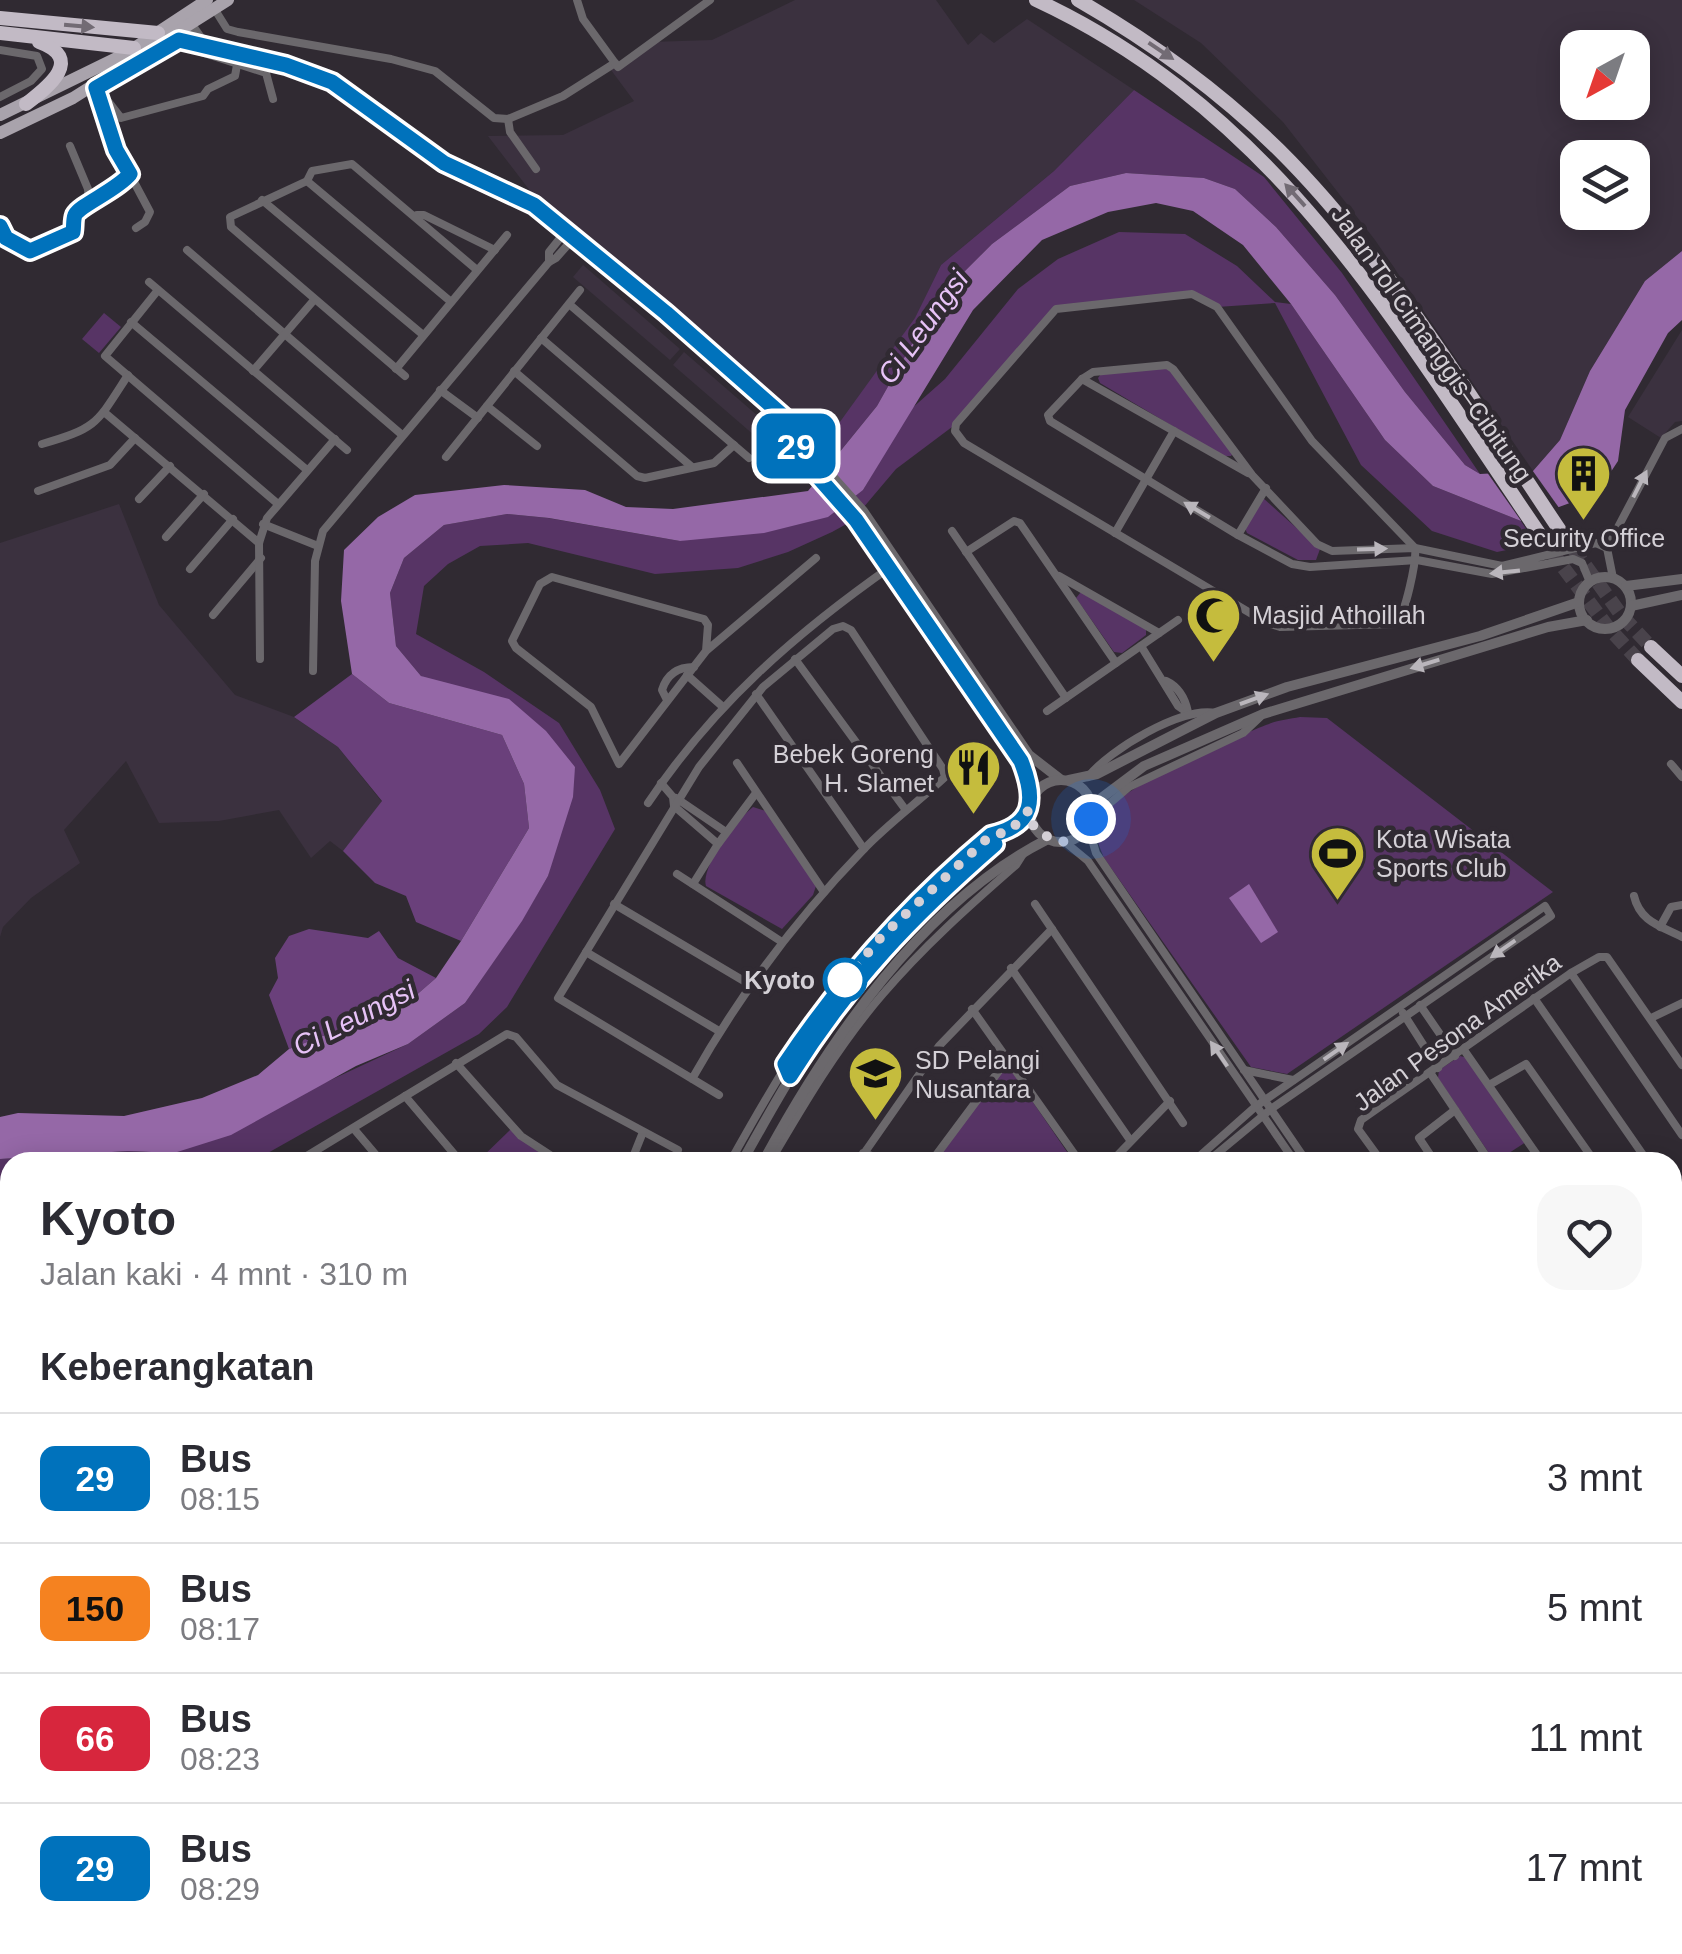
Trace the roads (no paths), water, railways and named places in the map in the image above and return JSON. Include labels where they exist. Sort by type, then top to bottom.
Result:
[{"type":"highway","name":"Jalan Tol Cimanggis–Cibitung","points":[[1036,0],[1117,44],[1166,77],[1221,121],[1268,166],[1328,231],[1384,307],[1545,542]]},
{"type":"highway","name":"Jalan Tol Cimanggis–Cibitung","points":[[1078,0],[1177,62],[1281,152],[1342,219],[1400,296],[1561,532]]},
{"type":"highway","points":[[0,18],[169,40]]},
{"type":"highway","points":[[0,33],[136,53]]},
{"type":"highway","points":[[21,35],[51,46],[60,64],[54,82],[26,104]]},
{"type":"highway","points":[[1651,647],[1682,676]]},
{"type":"highway","points":[[1638,660],[1682,702]]},
{"type":"main road","points":[[169,40],[207,0]]},
{"type":"main road","points":[[73,98],[98,93],[231,0]]},
{"type":"main road","points":[[0,115],[194,30],[231,0]]},
{"type":"main road","points":[[0,133],[73,98],[136,53]]},
{"type":"street","points":[[576,0],[582,19],[618,66],[710,0]]},
{"type":"street","points":[[218,13],[227,29],[238,32],[436,70],[494,118],[508,119],[563,96],[614,63]]},
{"type":"street","points":[[194,30],[200,39],[266,73],[274,99]]},
{"type":"street","points":[[169,40],[241,60],[286,65],[332,82],[444,163],[534,205],[666,313],[792,424],[816,466],[849,504],[1029,755],[1084,789],[1092,804],[1090,823],[1096,852],[1300,1152]]},
{"type":"street","points":[[0,50],[37,56],[42,69],[31,80],[0,97]]},
{"type":"street","points":[[98,93],[121,118],[132,116],[199,98],[235,76],[241,60]]},
{"type":"street","points":[[98,93],[116,150],[150,212],[146,222],[136,228]]},
{"type":"street","points":[[508,119],[510,132],[536,169]]},
{"type":"street","points":[[70,146],[88,188],[89,204]]},
{"type":"street","points":[[405,376],[228,222],[235,214],[307,181],[312,171],[356,165],[477,270]]},
{"type":"street","points":[[0,226],[6,238],[30,251],[73,232],[76,215],[116,190],[130,174]]},
{"type":"street","points":[[307,181],[450,301]]},
{"type":"street","points":[[262,200],[422,334]]},
{"type":"street","points":[[416,216],[424,215],[495,250]]},
{"type":"street","points":[[396,368],[507,235]]},
{"type":"street","points":[[313,671],[318,546],[330,519],[548,262],[549,252],[569,235]]},
{"type":"street","points":[[187,250],[402,434]]},
{"type":"street","points":[[149,282],[347,450]]},
{"type":"street","points":[[158,290],[106,356],[278,504]]},
{"type":"street","points":[[446,456],[580,290]]},
{"type":"street","points":[[1192,294],[1217,307],[1312,441],[1414,548],[1416,560],[1402,618],[1396,624],[1280,627],[1116,533],[964,443],[955,430],[956,424],[1056,309],[1192,294]]},
{"type":"street","points":[[253,371],[314,300]]},
{"type":"street","points":[[569,304],[749,458]]},
{"type":"street","points":[[131,322],[307,470]]},
{"type":"street","points":[[541,338],[692,467]]},
{"type":"street","points":[[1607,548],[1596,543],[1502,566],[1414,548],[1332,551],[1317,544],[1252,475],[1174,368],[1167,365],[1094,372],[1082,379],[1048,415],[1050,422],[1292,564],[1310,567],[1416,560],[1492,574],[1573,559],[1582,563],[1589,580],[1580,602],[1587,620],[1599,628],[1614,627],[1626,619],[1632,606],[1626,586]]},
{"type":"street","points":[[514,371],[629,472],[645,478],[714,462],[734,446]]},
{"type":"street","points":[[42,444],[87,430],[128,375]]},
{"type":"street","points":[[1082,379],[1252,475]]},
{"type":"street","points":[[440,390],[478,418]]},
{"type":"street","points":[[487,406],[537,446]]},
{"type":"street","points":[[104,412],[259,543]]},
{"type":"street","points":[[1613,578],[1607,548],[1665,438],[1682,429]]},
{"type":"street","points":[[1116,533],[1174,432]]},
{"type":"street","points":[[38,491],[110,465],[136,438]]},
{"type":"street","points":[[260,658],[259,543],[263,524],[335,439]]},
{"type":"street","points":[[139,499],[170,466]]},
{"type":"street","points":[[1238,535],[1266,488]]},
{"type":"street","points":[[166,537],[204,494]]},
{"type":"street","points":[[190,569],[233,520]]},
{"type":"street","points":[[966,552],[1014,521],[1020,524],[1116,663]]},
{"type":"street","points":[[263,524],[318,546]]},
{"type":"street","points":[[952,531],[1066,698]]},
{"type":"street","points":[[1310,567],[1317,544]]},
{"type":"street","points":[[212,615],[261,558]]},
{"type":"street","points":[[691,671],[706,651],[816,558]]},
{"type":"street","points":[[648,803],[723,707],[816,619],[892,565]]},
{"type":"street","points":[[892,565],[1021,761],[1029,781],[1034,828],[1048,839],[1073,840],[1110,800],[1129,787],[1242,733],[1263,714]]},
{"type":"street","points":[[1054,573],[1159,633]]},
{"type":"street","points":[[706,651],[708,625],[704,619],[552,577],[543,580],[513,645],[591,707],[619,764],[667,700],[662,690],[679,668],[691,671],[723,707]]},
{"type":"street","points":[[1589,580],[1613,578],[1626,586],[1682,579]]},
{"type":"street","points":[[1632,606],[1682,595]]},
{"type":"street","points":[[736,1152],[785,1064],[846,978],[901,924],[1009,832],[1042,785],[1088,776],[1216,713],[1287,687],[1480,636],[1580,602]]},
{"type":"street","points":[[1047,710],[1178,620]]},
{"type":"street","points":[[1092,804],[1144,766],[1263,714],[1548,627],[1587,620]]},
{"type":"street","points":[[692,1078],[749,984],[782,942],[864,849],[945,774],[850,630],[843,626],[833,628],[756,694],[675,800],[559,1001],[719,1096]]},
{"type":"street","points":[[1141,646],[1166,681],[1168,691],[1188,713]]},
{"type":"street","points":[[796,660],[905,809]]},
{"type":"street","points":[[756,694],[864,849]]},
{"type":"street","points":[[1088,776],[1116,751],[1188,713],[1216,713]]},
{"type":"street","points":[[737,764],[824,892]]},
{"type":"street","points":[[1671,764],[1682,777]]},
{"type":"street","points":[[661,783],[718,844]]},
{"type":"street","points":[[694,884],[756,793]]},
{"type":"street","points":[[675,800],[726,832]]},
{"type":"street","points":[[771,1152],[798,1097],[848,1023],[926,933],[998,869],[1048,839]]},
{"type":"street","points":[[1065,842],[1088,861],[1288,1152]]},
{"type":"street","points":[[773,1152],[880,997],[927,946],[1016,865],[1026,850]]},
{"type":"street","points":[[676,874],[782,942]]},
{"type":"street","points":[[1634,896],[1639,912],[1682,937]]},
{"type":"street","points":[[614,904],[749,984]]},
{"type":"street","points":[[1035,904],[1182,1123]]},
{"type":"street","points":[[1660,927],[1671,908],[1682,904]]},
{"type":"street","points":[[1204,1152],[1265,1100],[1551,916],[1550,910],[1545,906],[1418,1001]]},
{"type":"street","points":[[748,1152],[790,1076],[853,984],[901,924]]},
{"type":"street","points":[[865,1152],[929,1058],[1052,929]]},
{"type":"street","points":[[926,933],[927,946]]},
{"type":"street","points":[[586,952],[719,1031]]},
{"type":"street","name":"Jalan Pesona Amerika","points":[[1375,1152],[1358,1128],[1360,1120],[1599,957],[1607,957],[1682,1065]]},
{"type":"street","points":[[1012,968],[1130,1140]]},
{"type":"street","points":[[1572,972],[1682,1135]]},
{"type":"street","points":[[1534,998],[1641,1152]]},
{"type":"street","points":[[1418,1001],[1455,1056]]},
{"type":"street","points":[[1651,1018],[1682,1003]]},
{"type":"street","points":[[972,1009],[1073,1152]]},
{"type":"street","points":[[1402,1011],[1455,1110],[1483,1152]]},
{"type":"street","points":[[1219,1152],[1402,1011]]},
{"type":"street","points":[[316,1152],[456,1063],[512,1035],[557,1085],[678,1150]]},
{"type":"street","points":[[1464,1050],[1535,1152]]},
{"type":"street","points":[[939,1152],[1008,1060]]},
{"type":"street","points":[[456,1063],[521,1136],[546,1152]]},
{"type":"street","points":[[785,1064],[790,1076]]},
{"type":"street","points":[[1489,1085],[1526,1064],[1587,1152]]},
{"type":"street","points":[[1244,1070],[1294,1080]]},
{"type":"street","points":[[798,1097],[812,1093]]},
{"type":"street","points":[[406,1096],[453,1152]]},
{"type":"street","points":[[1120,1152],[1170,1101]]},
{"type":"street","points":[[1428,1152],[1419,1138],[1455,1110]]},
{"type":"street","points":[[354,1129],[374,1152]]},
{"type":"street","points":[[635,1152],[643,1132]]},
{"type":"water","name":"Ci Leungsi","points":[[1126,173],[1204,178],[1235,189],[1276,227],[1335,295],[1405,392],[1465,465],[1480,474],[1533,471],[1560,440],[1590,371],[1645,281],[1682,251],[1682,320],[1668,333],[1625,410],[1618,461],[1597,493],[1521,521],[1433,486],[1385,440],[1291,304],[1243,245],[1193,211],[1156,203],[1108,212],[1042,240],[973,310],[863,490],[828,517],[764,533],[680,541],[507,514],[444,525],[404,558],[390,593],[396,646],[421,676],[509,699],[546,731],[575,767],[573,797],[548,876],[465,1003],[408,1044],[356,1066],[231,1135],[177,1152],[0,1152],[0,1117],[18,1113],[124,1116],[202,1098],[258,1075],[289,1049],[406,1004],[436,978],[529,828],[524,784],[502,735],[389,703],[352,674],[341,601],[344,550],[378,517],[415,495],[504,485],[585,490],[626,507],[673,509],[808,491],[877,406],[921,328],[959,277],[992,244],[1070,186]]},
{"type":"water","points":[[1249,884],[1278,932],[1261,943],[1229,898]]},
{"type":"tunnel","points":[[1561,532],[1622,616],[1651,647]]},
{"type":"tunnel","points":[[1551,551],[1607,626],[1638,660]]},
{"type":"place","name":"Security Office","points":[[1584,522]]},
{"type":"place","name":"Masjid Athoillah","points":[[1213,664]]},
{"type":"place","name":"Bebek Goreng H. Slamet","points":[[973,817]]},
{"type":"place","name":"Kota Wisata Sports Club","points":[[1337,902]]},
{"type":"place","name":"Kyoto","points":[[845,980]]},
{"type":"place","name":"SD Pelangi Nusantara","points":[[876,1123]]}]
